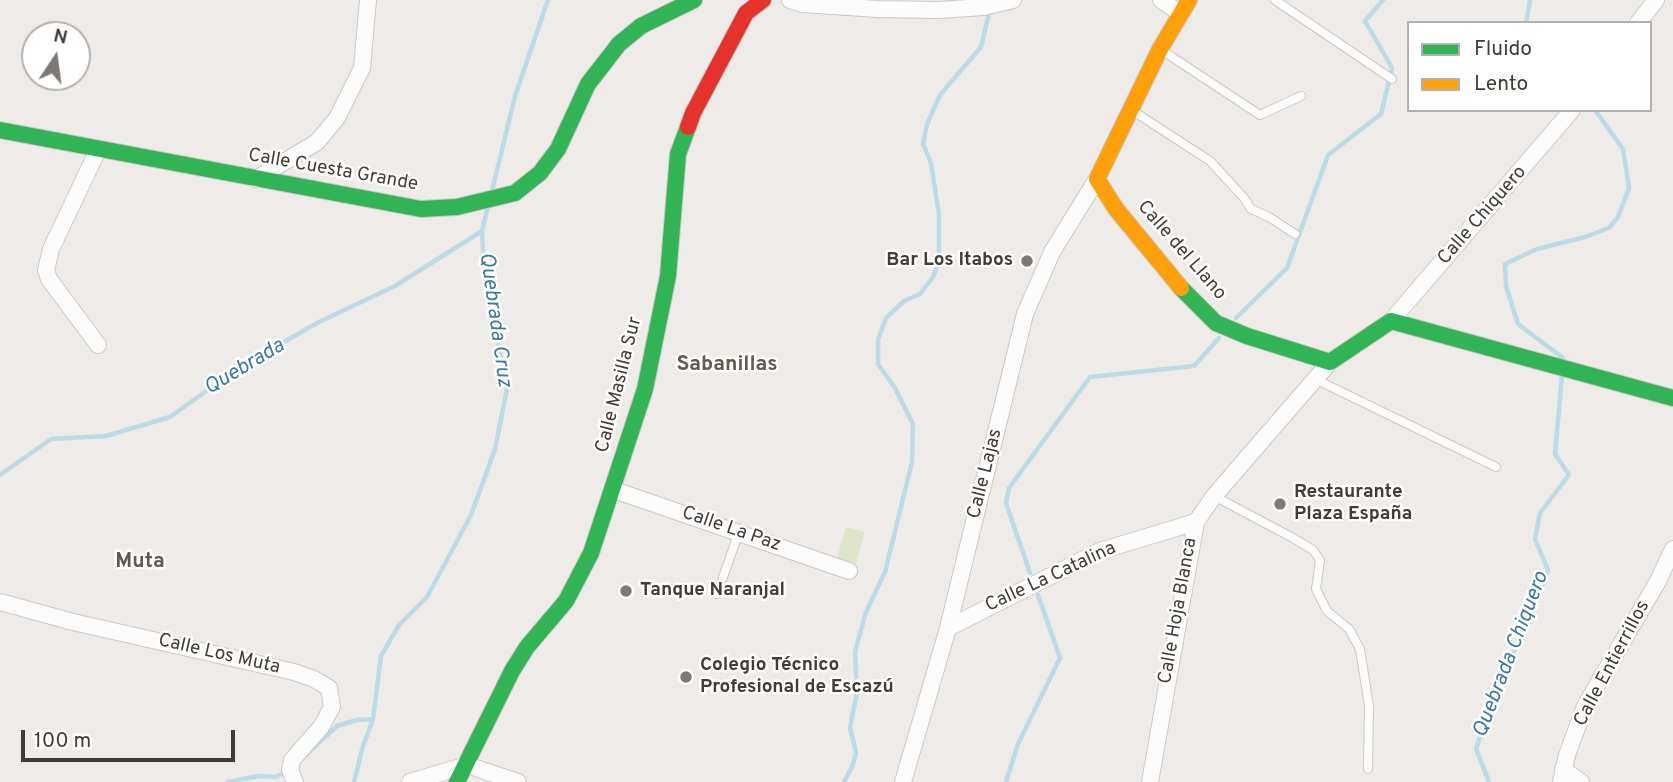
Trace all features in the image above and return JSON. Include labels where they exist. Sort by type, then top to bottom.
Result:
[{"type":"street","points":[[256,179],[317,142],[337,118],[362,68],[368,0]]},
{"type":"street","name":"Calle Cuesta Grande","points":[[0,130],[421,209],[457,207],[515,193],[540,173],[558,149],[588,84],[619,44],[641,26],[694,0]]},
{"type":"street","name":"Calle Masilla Sur","points":[[457,782],[522,655],[566,601],[591,553],[645,389],[668,276],[678,154],[693,113],[746,13],[763,0]]},
{"type":"street","points":[[790,0],[803,4],[938,10],[984,7],[1010,0]]},
{"type":"street","points":[[1097,179],[1160,49],[1185,7],[1161,0]]},
{"type":"street","points":[[1639,21],[1656,0]]},
{"type":"street","name":"Calle Chiquero","points":[[1391,321],[1570,112]]},
{"type":"street","points":[[98,150],[55,239],[46,270],[49,279],[98,345]]},
{"type":"street","name":"Calle del Llano","points":[[1097,179],[1116,209],[1142,241],[1185,293],[1216,323],[1247,336],[1329,362]]},
{"type":"street","name":"Calle Lajas","points":[[903,782],[948,628],[1025,314],[1052,252],[1097,179]]},
{"type":"street","points":[[1329,362],[1391,321],[1673,398]]},
{"type":"street","name":"Calle Hoja Blanca","points":[[1150,782],[1185,570],[1196,522],[1214,496],[1329,362]]},
{"type":"street","name":"Calle La Paz","points":[[614,489],[849,571]]},
{"type":"street","name":"Calle La Catalina","points":[[948,628],[1100,551],[1196,522]]},
{"type":"street","name":"Calle Entierrillos","points":[[1562,776],[1586,706],[1658,581],[1673,549]]},
{"type":"street","name":"Calle Los Muta","points":[[0,602],[73,622],[294,672],[329,688],[332,707],[321,727],[292,760],[293,777]]},
{"type":"street","points":[[410,782],[467,765],[517,782]]},
{"type":"street","points":[[1562,776],[1581,782]]},
{"type":"lane","points":[[1275,0],[1392,79]]},
{"type":"lane","points":[[1160,49],[1260,116],[1301,96]]},
{"type":"lane","points":[[1131,109],[1210,160],[1251,209],[1295,234]]},
{"type":"lane","points":[[1315,379],[1496,467]]},
{"type":"lane","points":[[1214,496],[1313,550],[1320,560],[1316,589],[1327,611],[1349,629],[1360,649],[1369,706],[1368,769]]},
{"type":"lane","points":[[717,594],[739,532]]},
{"type":"green space","points":[[846,527],[865,532],[856,564],[837,558]]},
{"type":"waterway","name":"Quebrada Cruz","points":[[492,191],[515,96],[548,0]]},
{"type":"waterway","points":[[1236,318],[1287,268],[1328,155],[1381,114],[1392,68],[1365,21],[1383,0]]},
{"type":"waterway","name":"Quebrada Chiquero","points":[[1526,21],[1530,0]]},
{"type":"waterway","points":[[844,782],[856,753],[850,727],[857,693],[855,652],[866,612],[885,572],[912,462],[913,424],[895,388],[878,364],[878,340],[886,318],[904,301],[920,294],[933,277],[939,261],[939,215],[931,163],[923,144],[927,124],[940,95],[981,47],[990,9]]},
{"type":"waterway","name":"Quebrada Chiquero","points":[[1563,358],[1518,324],[1506,286],[1505,264],[1537,249],[1609,228],[1618,217],[1629,188],[1623,149],[1596,112]]},
{"type":"waterway","name":"Quebrada Cruz","points":[[354,782],[373,719],[381,656],[399,625],[427,597],[471,515],[495,449],[507,389],[484,273],[482,231],[488,206]]},
{"type":"waterway","name":"Quebrada","points":[[0,475],[51,439],[106,436],[170,417],[240,367],[319,322],[395,286],[482,231]]},
{"type":"waterway","points":[[1030,573],[1006,503],[1009,488],[1090,377],[1194,366],[1219,338]]},
{"type":"waterway","name":"Quebrada Chiquero","points":[[1489,782],[1476,749],[1499,679],[1527,627],[1548,570],[1535,539],[1540,513],[1569,475],[1555,454],[1562,376]]},
{"type":"waterway","points":[[1006,782],[1018,744],[1060,658],[1038,595]]},
{"type":"waterway","points":[[307,754],[337,726],[373,719]]},
{"type":"waterway","points":[[227,782],[259,776],[276,777],[288,771]]},
{"type":"traffic: fast","points":[[0,130],[421,209],[457,207],[515,193],[540,173],[558,149],[588,84],[619,44],[641,26],[694,0]]},
{"type":"traffic: fast","points":[[457,782],[512,671],[527,647],[566,601],[591,553],[645,389],[668,276],[678,154],[688,127]]},
{"type":"traffic: fast","points":[[1181,288],[1216,323],[1247,336],[1330,362],[1391,321],[1673,398]]},
{"type":"traffic: slow","points":[[1181,288],[1116,209],[1097,179],[1160,49],[1189,0]]},
{"type":"traffic: jam","points":[[688,127],[746,13],[763,0]]},
{"type":"place","name":"Bar Los Itabos","points":[[1027,261]]},
{"type":"place","name":"Restaurante Plaza España","points":[[1280,504]]},
{"type":"place","name":"Tanque Naranjal","points":[[626,591]]},
{"type":"place","name":"Colegio Técnico Profesional de Escazú","points":[[686,677]]},
{"type":"district","name":"Sabanillas","points":[[727,366]]},
{"type":"district","name":"Muta","points":[[140,563]]}]
